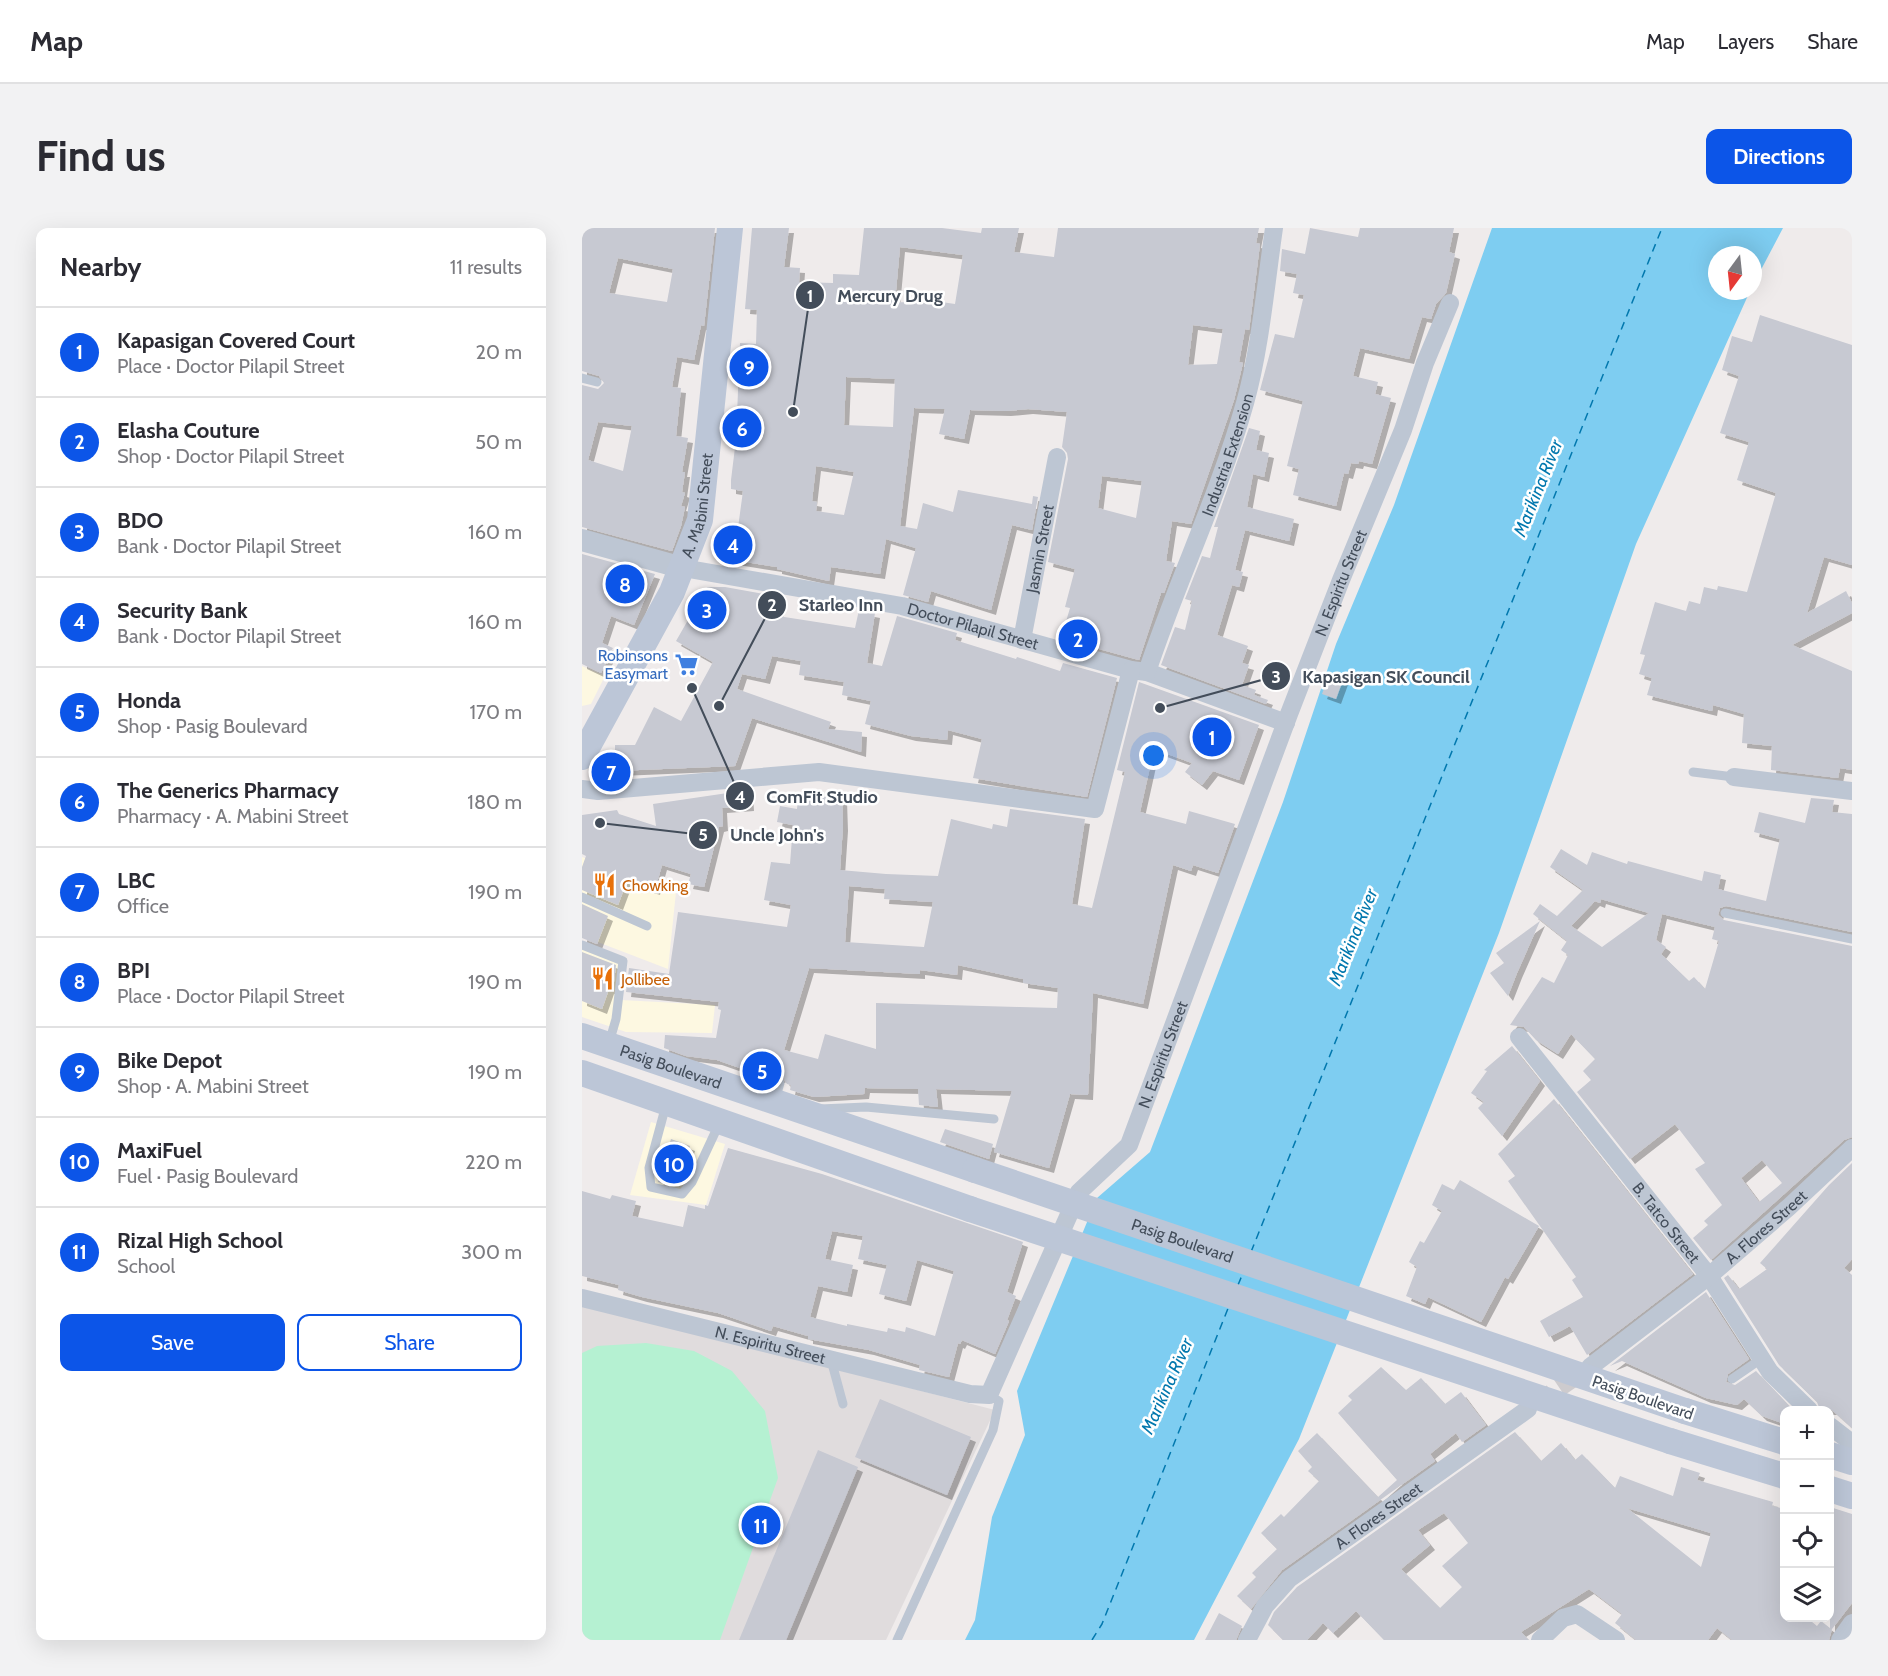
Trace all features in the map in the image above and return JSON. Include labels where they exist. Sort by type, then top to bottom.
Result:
[{"type":"main road","name":"A. Mabini Street","points":[[582,757],[683,568],[700,520],[730,228]]},
{"type":"main road","name":"Pasig Boulevard","points":[[582,1036],[608,1046],[777,1092],[802,1112],[1685,1411],[1780,1440]]},
{"type":"main road","name":"Pasig Boulevard","points":[[582,1073],[970,1209],[1670,1442],[1780,1475]]},
{"type":"main road","points":[[1834,1456],[1852,1462]]},
{"type":"main road","points":[[1834,1490],[1852,1496]]},
{"type":"street","name":"Industria Extension","points":[[582,789],[598,791],[819,772],[1095,809],[1139,671],[1224,472],[1249,387],[1274,228]]},
{"type":"street","name":"N. Espiritu Street","points":[[582,1298],[970,1394],[989,1395],[1079,1192],[1130,1145],[1286,723],[1341,580],[1403,430],[1425,363],[1450,303]]},
{"type":"street","name":"Jasmin Street","points":[[1022,640],[1057,457]]},
{"type":"street","name":"Doctor Pilapil Street","points":[[582,540],[683,568],[902,606],[1139,671],[1286,723]]},
{"type":"street","points":[[1734,777],[1852,791]]},
{"type":"street","name":"B. Tatco Street","points":[[1519,1037],[1709,1276],[1761,1359],[1789,1393],[1804,1406]]},
{"type":"street","name":"A. Flores Street","points":[[1590,1366],[1709,1276],[1849,1158]]},
{"type":"street","name":"A. Flores Street","points":[[1247,1640],[1265,1606],[1289,1579],[1528,1409]]},
{"type":"street","points":[[1834,1429],[1852,1443]]},
{"type":"street","points":[[1540,1640],[1563,1618],[1577,1614],[1616,1640]]},
{"type":"street","points":[[1840,1640],[1852,1623]]},
{"type":"lane","points":[[582,378],[597,382]]},
{"type":"lane","points":[[1693,772],[1734,777]]},
{"type":"lane","points":[[582,897],[646,926]]},
{"type":"lane","points":[[1725,914],[1852,939]]},
{"type":"lane","points":[[582,945],[622,961],[616,1013],[608,1046]]},
{"type":"lane","points":[[667,1103],[649,1168],[651,1186],[682,1194],[692,1182],[720,1121]]},
{"type":"lane","points":[[802,1112],[834,1107],[866,1107],[994,1119]]},
{"type":"lane","points":[[835,1359],[833,1367],[843,1404]]},
{"type":"lane","points":[[1732,1379],[1761,1359]]},
{"type":"lane","points":[[897,1640],[993,1430],[999,1401],[989,1395]]},
{"type":"shaded area","points":[[582,666],[605,676],[591,704],[582,706]]},
{"type":"shaded area","points":[[582,857],[676,892],[668,969],[582,936]]},
{"type":"shaded area","name":"Jollibee","points":[[582,941],[627,958],[621,1000],[715,1005],[712,1033],[626,1032],[582,1017]]},
{"type":"shaded area","points":[[651,1122],[725,1144],[706,1205],[630,1195]]},
{"type":"shaded area","points":[[582,1303],[995,1410],[886,1640],[582,1640]]},
{"type":"green space","points":[[646,1343],[694,1351],[732,1371],[765,1411],[778,1478],[720,1640],[582,1640],[582,1353],[597,1346]]},
{"type":"water","name":"Marikina River","points":[[1492,228],[1783,228],[1762,268],[1762,246],[1708,246],[1708,300],[1746,300],[1636,544],[1499,933],[1299,1439],[1194,1640],[965,1640],[975,1620],[992,1517],[1025,1435],[1017,1391],[1097,1198],[1150,1152],[1283,802],[1336,644],[1394,505]]},
{"type":"building","points":[[582,228],[715,228],[704,326],[701,325],[694,360],[677,357],[672,387],[681,388],[676,436],[688,438],[682,472],[685,472],[682,492],[685,493],[681,506],[685,507],[672,551],[582,527],[582,385],[598,389],[604,383],[599,376],[582,371]],"holes":[[[618,258],[673,269],[667,302],[609,293]],[[598,422],[632,426],[623,471],[588,460]]]},
{"type":"building","points":[[752,228],[789,228],[784,267],[800,268],[799,282],[833,283],[833,274],[859,275],[864,228],[942,228],[981,233],[982,228],[1019,228],[1014,252],[1054,257],[1058,228],[1259,228],[1256,243],[1260,244],[1249,330],[1245,329],[1239,362],[1243,363],[1234,400],[1191,524],[1172,521],[1166,561],[1175,563],[1164,593],[1161,593],[1139,660],[1070,641],[1071,638],[1062,635],[1070,608],[1065,607],[1075,569],[1048,562],[1068,459],[1062,447],[1067,412],[1028,409],[970,410],[964,439],[939,434],[945,409],[914,408],[900,526],[917,529],[923,503],[953,512],[958,490],[1032,504],[1033,496],[1038,497],[1032,530],[1012,525],[991,610],[931,591],[928,602],[903,595],[916,548],[886,539],[880,574],[831,567],[829,581],[777,569],[777,567],[727,559],[726,534],[737,535],[743,491],[731,489],[736,439],[740,343],[756,344],[757,310],[745,309]],"holes":[[[900,247],[963,255],[955,304],[928,300],[927,303],[895,302]],[[1193,325],[1223,329],[1217,364],[1188,365]],[[846,377],[895,379],[893,427],[844,425]],[[816,466],[854,472],[844,515],[816,511],[817,502],[812,501]],[[1102,476],[1142,481],[1136,518],[1098,508]]]},
{"type":"building","points":[[1310,228],[1358,237],[1360,228],[1454,228],[1449,252],[1455,254],[1446,293],[1436,304],[1431,319],[1422,317],[1409,359],[1360,348],[1353,376],[1378,382],[1375,394],[1391,398],[1372,464],[1359,461],[1358,464],[1351,463],[1348,474],[1344,473],[1336,506],[1293,495],[1299,469],[1287,466],[1303,401],[1260,390],[1275,334],[1294,338],[1304,295],[1293,293],[1297,274],[1280,271],[1282,249],[1305,254]]},
{"type":"building","points":[[1760,315],[1852,345],[1852,565],[1824,557],[1807,613],[1846,591],[1852,603],[1852,613],[1792,645],[1852,671],[1852,770],[1840,768],[1838,778],[1771,770],[1772,746],[1742,743],[1744,714],[1713,705],[1712,711],[1647,695],[1652,678],[1639,674],[1645,655],[1640,654],[1655,602],[1686,611],[1689,601],[1700,604],[1704,587],[1717,590],[1718,586],[1747,592],[1776,493],[1737,480],[1749,442],[1720,433],[1739,376],[1722,370],[1732,336],[1752,342]]},
{"type":"building","points":[[1249,428],[1260,431],[1256,450],[1269,453],[1264,477],[1253,474],[1247,507],[1294,519],[1289,541],[1245,530],[1235,570],[1243,572],[1239,587],[1232,585],[1217,635],[1248,646],[1242,663],[1249,665],[1242,685],[1256,690],[1254,695],[1268,700],[1266,704],[1161,665],[1175,627],[1185,630],[1192,601],[1185,599],[1202,556],[1210,558],[1218,527],[1214,527]]},
{"type":"building","points":[[582,554],[655,574],[634,625],[611,616],[602,643],[613,648],[601,673],[582,664]]},
{"type":"building","points":[[707,587],[725,587],[780,597],[778,616],[855,628],[859,610],[875,613],[867,663],[882,666],[897,616],[957,633],[955,640],[1016,659],[1017,657],[1060,671],[1063,663],[1117,678],[1087,797],[973,778],[982,739],[948,730],[947,740],[911,736],[865,724],[871,701],[842,695],[844,682],[799,675],[801,661],[772,656],[765,679],[742,674],[737,689],[831,722],[828,729],[862,732],[861,752],[752,718],[735,766],[615,771],[615,745],[635,745],[654,707],[681,721],[713,662],[676,641]]},
{"type":"building","points":[[1329,675],[1343,680],[1336,699],[1322,694]]},
{"type":"building","points":[[1139,682],[1259,725],[1239,780],[1213,771],[1202,785],[1185,772],[1192,763],[1154,749],[1140,812],[1186,824],[1189,811],[1235,824],[1218,873],[1193,865],[1191,871],[1173,865],[1143,1004],[1093,993],[1088,1095],[1070,1094],[1049,1168],[994,1152],[1012,1091],[936,1089],[938,1107],[919,1105],[918,1089],[865,1088],[864,1094],[814,1097],[790,1090],[791,1085],[787,1084],[782,1077],[774,1080],[717,1060],[686,1056],[664,1048],[665,1035],[716,1038],[721,1010],[718,1009],[719,1002],[626,992],[629,968],[669,974],[678,912],[787,927],[791,905],[764,900],[771,862],[790,864],[793,825],[777,822],[780,806],[797,809],[798,799],[815,801],[815,797],[842,796],[843,826],[840,870],[886,874],[938,876],[951,819],[992,829],[993,824],[1007,827],[1010,809],[1085,819],[1072,904],[1092,908],[1125,772],[1117,770]],"holes":[[[849,886],[885,889],[884,899],[933,902],[924,947],[845,942]],[[958,965],[1023,979],[1023,983],[1058,988],[1057,1008],[876,1003],[876,1049],[825,1034],[818,1059],[784,1050],[809,968],[920,974],[920,970],[957,975]]]},
{"type":"building","points":[[748,790],[749,806],[722,808],[723,826],[719,827],[704,887],[688,884],[691,874],[662,865],[655,890],[627,881],[618,905],[582,890],[582,867],[586,856],[582,854],[582,815],[617,810],[619,814],[656,826],[653,804]]},
{"type":"building","points":[[1811,798],[1834,800],[1832,812],[1852,814],[1852,932],[1726,906],[1720,908],[1718,915],[1724,920],[1852,946],[1852,1137],[1844,1140],[1711,1260],[1693,1238],[1708,1225],[1704,1221],[1722,1205],[1695,1169],[1705,1163],[1675,1124],[1630,1159],[1577,1092],[1591,1080],[1583,1071],[1595,1059],[1571,1034],[1558,1054],[1536,1040],[1524,1027],[1510,1025],[1542,977],[1554,983],[1568,955],[1561,950],[1567,941],[1533,914],[1540,904],[1557,916],[1583,890],[1550,867],[1561,849],[1587,865],[1592,852],[1627,864],[1628,861],[1702,881],[1704,871],[1721,875],[1718,889],[1766,901],[1780,839],[1754,832],[1759,812],[1805,823]],"holes":[[[1601,899],[1649,913],[1602,947],[1571,926],[1595,901],[1600,903]],[[1662,914],[1715,927],[1712,939],[1719,941],[1705,989],[1694,977],[1689,981],[1661,954],[1666,947],[1656,940]],[[1762,1160],[1782,1183],[1759,1202],[1741,1178]]]},
{"type":"building","points":[[582,904],[608,916],[597,944],[582,938]]},
{"type":"building","points":[[1540,921],[1508,996],[1490,973],[1504,963],[1496,953]]},
{"type":"building","points":[[582,952],[616,965],[613,990],[609,989],[602,1009],[582,1001]]},
{"type":"building","points":[[1512,1046],[1540,1081],[1502,1136],[1478,1108],[1484,1102],[1471,1093],[1487,1071],[1484,1070]]},
{"type":"building","points":[[1554,1099],[1693,1274],[1587,1355],[1570,1326],[1549,1337],[1540,1321],[1583,1297],[1572,1280],[1576,1277],[1508,1181],[1515,1176],[1498,1154]]},
{"type":"building","points":[[945,1129],[993,1144],[989,1159],[940,1142]]},
{"type":"building","points":[[671,1139],[690,1146],[677,1186],[658,1182]]},
{"type":"building","points":[[728,1148],[822,1174],[1023,1242],[1007,1292],[1016,1296],[1007,1320],[1009,1321],[995,1354],[962,1340],[960,1344],[958,1343],[949,1377],[919,1370],[920,1365],[869,1350],[808,1339],[808,1336],[773,1326],[771,1331],[718,1313],[642,1297],[618,1290],[619,1285],[582,1276],[582,1191],[610,1199],[612,1195],[636,1201],[632,1216],[683,1227],[688,1205],[705,1209],[705,1205],[708,1206]],"holes":[[[832,1231],[863,1236],[858,1259],[887,1265],[879,1294],[906,1301],[917,1260],[954,1271],[935,1336],[906,1327],[905,1332],[888,1328],[887,1332],[810,1317],[818,1286],[847,1292],[853,1265],[825,1259]]]},
{"type":"building","points":[[1852,1163],[1852,1259],[1844,1268],[1852,1275],[1852,1428],[1834,1412],[1834,1406],[1818,1406],[1779,1365],[1724,1278],[1728,1275],[1739,1289],[1767,1269],[1760,1263],[1829,1185]]},
{"type":"building","points":[[1460,1180],[1539,1226],[1508,1279],[1505,1277],[1481,1322],[1428,1297],[1425,1304],[1406,1296],[1417,1267],[1409,1262],[1420,1241],[1424,1243],[1442,1211],[1432,1205],[1442,1184],[1454,1190]]},
{"type":"building","points":[[1706,1292],[1749,1359],[1728,1374],[1726,1382],[1735,1385],[1756,1371],[1789,1406],[1780,1406],[1780,1422],[1762,1416],[1744,1399],[1737,1405],[1706,1398],[1622,1361],[1610,1366]]},
{"type":"building","points":[[1381,1367],[1406,1390],[1421,1378],[1445,1404],[1461,1392],[1486,1425],[1462,1442],[1456,1433],[1430,1454],[1435,1461],[1282,1570],[1251,1609],[1237,1596],[1256,1577],[1252,1573],[1277,1549],[1261,1533],[1281,1514],[1284,1517],[1319,1481],[1308,1471],[1312,1467],[1298,1451],[1317,1433],[1378,1497],[1397,1480],[1338,1413],[1352,1400],[1348,1396]]},
{"type":"building","points":[[880,1399],[971,1437],[947,1495],[855,1457]]},
{"type":"building","points":[[1515,1432],[1541,1461],[1561,1443],[1575,1460],[1582,1454],[1615,1488],[1620,1476],[1673,1496],[1681,1467],[1700,1473],[1697,1480],[1773,1502],[1772,1506],[1780,1508],[1780,1622],[1812,1622],[1817,1626],[1822,1622],[1830,1628],[1830,1622],[1834,1622],[1834,1508],[1852,1514],[1852,1603],[1832,1629],[1829,1640],[1732,1640],[1717,1628],[1708,1640],[1636,1640],[1615,1623],[1622,1614],[1589,1589],[1521,1632],[1529,1640],[1384,1640],[1356,1611],[1333,1633],[1323,1623],[1307,1640],[1283,1640],[1268,1625],[1274,1612],[1297,1587]],"holes":[[[1627,1508],[1711,1533],[1701,1567]],[[1444,1513],[1468,1543],[1442,1566],[1462,1587],[1440,1608],[1401,1569],[1430,1545],[1418,1530]]]},
{"type":"building","points":[[818,1450],[858,1467],[786,1640],[739,1640]]},
{"type":"building","points":[[1219,1613],[1242,1626],[1236,1640],[1205,1640]]},
{"type":"ferry route","points":[[1251,1252],[1662,228]]},
{"type":"ferry route","points":[[1238,1285],[1243,1273]]},
{"type":"ferry route","points":[[1092,1640],[1102,1624],[1229,1306]]},
{"type":"tunnel","points":[[1537,1403],[1584,1371]]},
{"type":"place","name":"Bike Depot","points":[[749,367]]},
{"type":"place","name":"Mercury Drug","points":[[793,412]]},
{"type":"place","name":"The Generics Pharmacy","points":[[742,428]]},
{"type":"place","name":"Security Bank","points":[[733,545]]},
{"type":"place","name":"BPI","points":[[625,584]]},
{"type":"place","name":"BDO","points":[[707,610]]},
{"type":"place","name":"Elasha Couture","points":[[1078,639]]},
{"type":"place","name":"Robinsons Easymart","points":[[686,664]]},
{"type":"place","name":"ComFit Studio","points":[[692,688]]},
{"type":"place","name":"Starleo Inn","points":[[719,706]]},
{"type":"place","name":"Kapasigan SK Council","points":[[1160,708]]},
{"type":"place","name":"Kapasigan Covered Court","points":[[1212,737]]},
{"type":"place","name":"LBC","points":[[611,772]]},
{"type":"place","name":"Uncle John's","points":[[600,823]]},
{"type":"place","name":"Chowking","points":[[604,885]]},
{"type":"place","name":"Jollibee","points":[[603,979]]},
{"type":"place","name":"Honda","points":[[762,1071]]},
{"type":"place","name":"MaxiFuel","points":[[674,1164]]},
{"type":"place","name":"Rizal High School","points":[[761,1525]]}]
